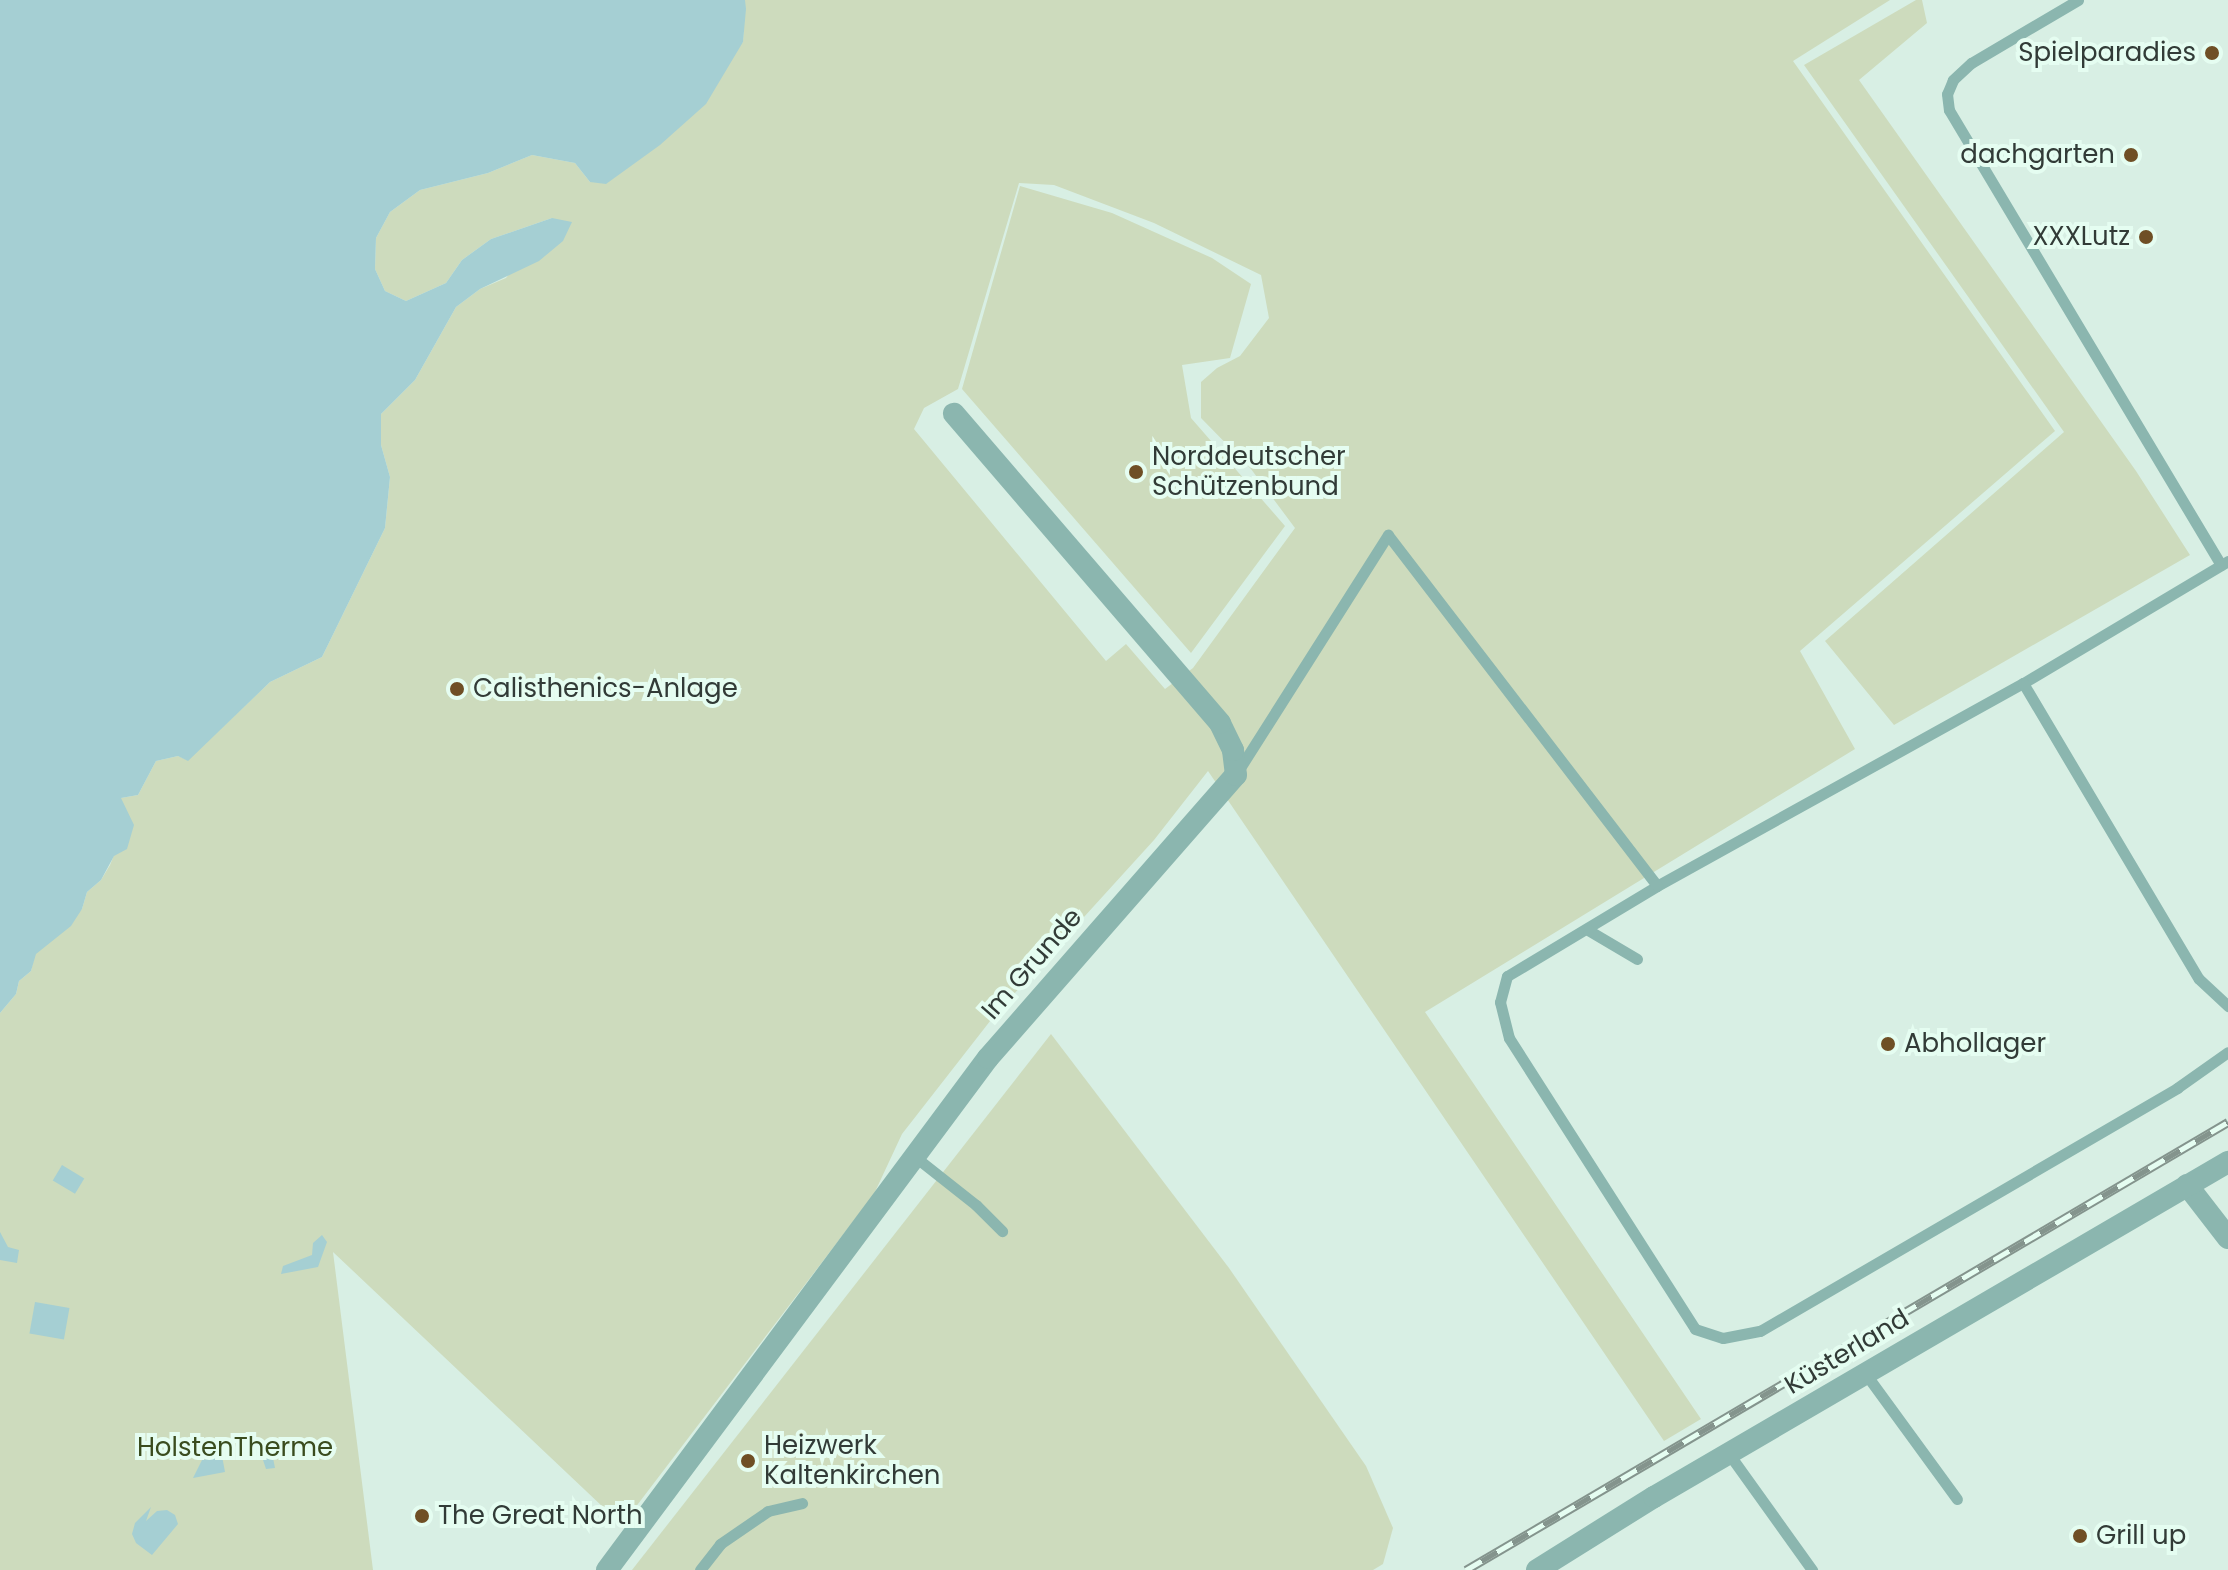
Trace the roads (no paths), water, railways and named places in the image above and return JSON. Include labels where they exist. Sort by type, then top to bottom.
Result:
[{"type":"street","points":[[954,414],[1220,723],[1233,750],[1236,775]]},
{"type":"street","name":"Im Grunde","points":[[607,1570],[913,1155],[1062,969],[1236,775]]},
{"type":"street","name":"Küsterland","points":[[1537,1570],[1865,1373],[2228,1162]]},
{"type":"street","points":[[2187,1185],[2228,1238]]},
{"type":"lane","points":[[2078,0],[1971,63],[1953,80],[1947,94],[1949,110],[2225,563],[2023,683],[1657,886],[1507,976],[1500,1002],[1509,1038],[1695,1329],[1723,1338],[1760,1331],[2177,1088],[2226,1053]]},
{"type":"lane","points":[[1236,775],[1388,535],[1657,886]]},
{"type":"lane","points":[[2023,683],[2199,979],[2228,1006]]},
{"type":"lane","points":[[1588,930],[1637,959]]},
{"type":"lane","points":[[913,1155],[976,1205],[1002,1231]]},
{"type":"lane","points":[[1865,1373],[1957,1499]]},
{"type":"lane","points":[[1729,1454],[1812,1570]]},
{"type":"lane","points":[[700,1570],[720,1544],[768,1511],[802,1503]]},
{"type":"water","points":[[0,0],[745,0],[746,9],[743,42],[706,104],[660,145],[606,184],[590,182],[575,163],[532,155],[488,173],[420,190],[390,212],[376,238],[375,269],[385,291],[406,301],[446,283],[462,260],[491,239],[552,218],[572,222],[563,241],[539,261],[480,289],[456,307],[415,380],[381,414],[381,445],[390,477],[385,528],[322,657],[270,682],[188,761],[178,756],[156,761],[138,795],[121,798],[134,825],[127,849],[114,856],[101,880],[87,892],[82,909],[71,926],[36,954],[31,971],[19,981],[16,994],[0,1013]]},
{"type":"water","points":[[62,1165],[84,1178],[75,1194],[53,1180]]},
{"type":"water","points":[[0,1232],[8,1247],[19,1250],[17,1263],[0,1260]]},
{"type":"water","points":[[322,1235],[327,1242],[318,1267],[281,1274],[283,1266],[312,1255],[313,1243]]},
{"type":"water","points":[[35,1302],[69,1308],[64,1340],[29,1334]]},
{"type":"water","points":[[258,1438],[270,1443],[275,1468],[266,1469],[263,1460],[251,1453],[252,1443]]},
{"type":"water","points":[[222,1456],[225,1472],[193,1478],[202,1460]]},
{"type":"water","points":[[151,1507],[146,1521],[157,1511],[167,1510],[175,1515],[178,1524],[152,1555],[136,1543],[132,1534],[135,1523]]},
{"type":"railway","points":[[1466,1570],[2228,1122]]},
{"type":"place","name":"Spielparadies","points":[[2212,53]]},
{"type":"place","name":"dachgarten","points":[[2131,155]]},
{"type":"place","name":"XXXLutz","points":[[2146,237]]},
{"type":"place","name":"Norddeutscher Schützenbund","points":[[1136,472]]},
{"type":"place","name":"Calisthenics-Anlage","points":[[457,689]]},
{"type":"place","name":"Abhollager","points":[[1888,1044]]},
{"type":"place","name":"Heizwerk Kaltenkirchen","points":[[748,1461]]},
{"type":"place","name":"The Great North","points":[[422,1516]]},
{"type":"place","name":"Grill up","points":[[2080,1536]]},
{"type":"park label","name":"HolstenTherme","points":[[235,1448]]}]
